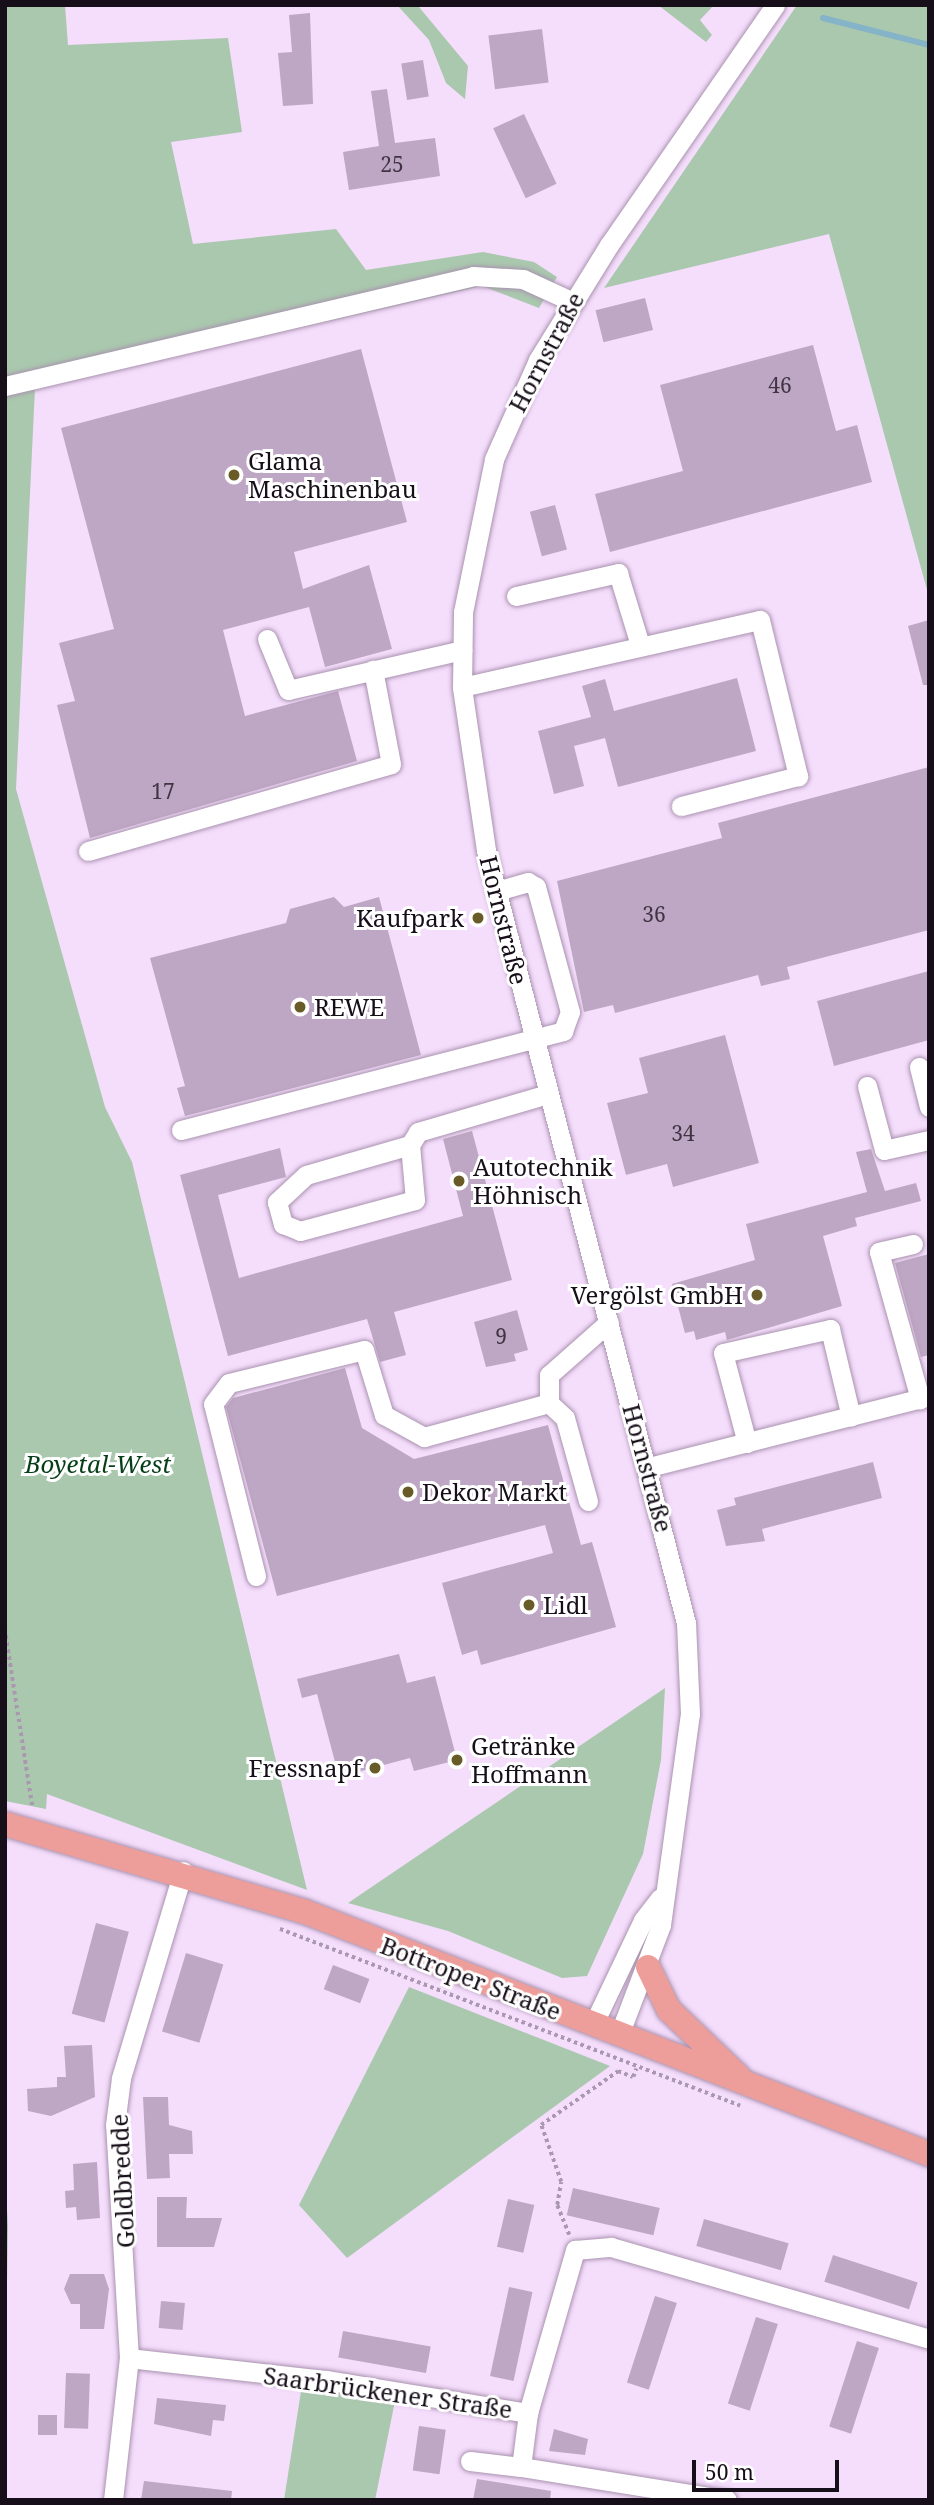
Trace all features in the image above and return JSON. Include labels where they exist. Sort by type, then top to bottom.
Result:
[{"type":"main road","name":"Bottroper Straße","points":[[5,1824],[183,1871],[303,1911],[619,2035],[740,2078],[929,2154]]},
{"type":"main road","points":[[648,1968],[669,2010],[740,2078]]},
{"type":"street","name":"Hornstraße","points":[[619,2035],[648,1968],[661,1925],[660,1898],[686,1766],[689,1672],[680,1589],[496,891],[462,687],[468,565],[494,459],[571,301],[775,5]]},
{"type":"street","points":[[5,386],[473,276],[523,279],[571,301]]},
{"type":"street","points":[[516,596],[618,573],[640,645]]},
{"type":"street","points":[[462,687],[760,620],[798,776],[681,806]]},
{"type":"street","points":[[267,639],[288,690],[462,650]]},
{"type":"street","points":[[88,851],[391,764],[373,670]]},
{"type":"street","points":[[181,1130],[563,1031],[570,1012],[536,887],[528,882],[496,891]]},
{"type":"street","points":[[919,1067],[929,1107]]},
{"type":"street","points":[[867,1086],[884,1150],[929,1140]]},
{"type":"street","points":[[410,1145],[415,1200],[300,1231],[283,1224],[277,1202],[306,1175],[410,1145],[430,1125],[548,1094]]},
{"type":"street","points":[[649,1467],[924,1398],[879,1252],[913,1244]]},
{"type":"street","points":[[588,1501],[565,1419],[550,1403],[549,1375],[609,1322]]},
{"type":"street","points":[[747,1443],[723,1353],[830,1329],[851,1417]]},
{"type":"street","points":[[256,1576],[213,1404],[229,1383],[364,1350],[384,1415],[424,1437],[550,1403]]},
{"type":"street","name":"Goldbredde","points":[[113,2500],[129,2358],[115,2125],[121,2078],[183,1871]]},
{"type":"street","name":"Hornstraße","points":[[593,2025],[643,1920],[660,1898]]},
{"type":"street","points":[[575,2250],[611,2247],[929,2339]]},
{"type":"street","name":"Saarbrückener Straße","points":[[129,2358],[326,2379],[528,2413],[575,2250]]},
{"type":"street","points":[[521,2467],[528,2413]]},
{"type":"street","points":[[470,2461],[727,2500]]},
{"type":"path","points":[[5,1629],[34,1797],[31,1829]]},
{"type":"path","points":[[274,1927],[636,2069],[750,2110]]},
{"type":"path","points":[[575,2250],[557,2205],[561,2182],[541,2125],[618,2071],[633,2077],[645,2044]]},
{"type":"green space","name":"Boyetal-West","points":[[5,5],[65,5],[68,45],[228,38],[242,132],[171,142],[193,244],[336,229],[366,270],[483,252],[534,262],[557,277],[539,308],[482,286],[35,388],[16,789],[105,1107],[132,1162],[307,1890],[47,1794],[46,1809],[5,1801]]},
{"type":"green space","points":[[397,5],[541,5],[419,7],[468,66],[465,99],[446,83],[429,40]]},
{"type":"green space","points":[[658,5],[714,5],[700,20],[712,35],[706,42]]},
{"type":"green space","points":[[797,5],[929,5],[929,597],[829,234],[604,288]]},
{"type":"green space","points":[[665,1688],[661,1760],[643,1854],[587,1976],[562,1978],[448,1931],[348,1903]]},
{"type":"green space","points":[[409,1987],[610,2066],[347,2258],[299,2205]]},
{"type":"green space","points":[[5,2174],[8,2226],[5,2395]]},
{"type":"green space","points":[[302,2385],[395,2401],[375,2500],[284,2500]]},
{"type":"building","points":[[310,13],[313,104],[283,106],[278,53],[292,52],[289,15]]},
{"type":"building","points":[[542,29],[549,83],[495,89],[488,36]]},
{"type":"building","points":[[423,60],[429,97],[407,100],[401,63]]},
{"type":"building","points":[[387,89],[395,143],[435,138],[440,176],[349,190],[343,152],[379,146],[371,91]]},
{"type":"building","points":[[524,114],[557,184],[526,198],[493,128]]},
{"type":"building","points":[[645,298],[653,330],[603,342],[596,310]]},
{"type":"building","points":[[813,345],[836,431],[857,425],[872,482],[610,552],[595,494],[683,471],[660,385]]},
{"type":"building","points":[[361,349],[407,522],[294,552],[303,589],[369,565],[392,649],[325,667],[309,607],[223,630],[245,716],[338,691],[357,761],[90,838],[57,705],[75,701],[59,643],[114,629],[61,428]]},
{"type":"building","points":[[555,505],[567,549],[542,556],[530,512]]},
{"type":"building","points":[[929,620],[929,685],[923,685],[908,626]]},
{"type":"building","points":[[737,678],[756,751],[618,787],[605,738],[574,746],[584,786],[554,794],[538,731],[591,717],[582,686],[605,679],[614,711]]},
{"type":"building","points":[[929,767],[929,930],[787,967],[790,979],[761,986],[758,975],[615,1013],[613,1005],[584,1012],[557,881],[722,838],[718,823]]},
{"type":"building","points":[[334,897],[344,907],[379,897],[421,1055],[185,1116],[177,1088],[185,1086],[150,958],[286,923],[290,909]]},
{"type":"building","points":[[929,971],[929,1040],[834,1066],[817,1001]]},
{"type":"building","points":[[725,1035],[759,1163],[673,1187],[667,1164],[626,1175],[607,1103],[648,1093],[639,1058]]},
{"type":"building","points":[[472,1131],[512,1280],[394,1312],[406,1355],[380,1362],[367,1319],[228,1356],[180,1175],[280,1148],[286,1177],[218,1195],[239,1278],[463,1216],[443,1139]]},
{"type":"building","name":"Vergölst GmbH","points":[[871,1149],[885,1191],[916,1183],[921,1201],[855,1218],[857,1226],[823,1236],[842,1306],[727,1340],[725,1332],[696,1340],[694,1331],[685,1333],[672,1284],[755,1260],[746,1224],[867,1192],[856,1152]]},
{"type":"building","points":[[929,1254],[929,1355],[921,1357],[895,1263]]},
{"type":"building","points":[[517,1310],[528,1350],[514,1354],[516,1361],[486,1367],[474,1322]]},
{"type":"building","name":"Dekor Markt","points":[[345,1368],[362,1428],[414,1459],[548,1425],[581,1545],[592,1542],[616,1627],[481,1665],[477,1650],[462,1655],[442,1583],[553,1553],[545,1525],[277,1596],[226,1407],[233,1398]]},
{"type":"building","points":[[873,1462],[882,1498],[762,1529],[765,1541],[726,1546],[717,1510],[736,1505],[734,1498]]},
{"type":"building","points":[[399,1654],[407,1683],[435,1676],[457,1760],[414,1771],[410,1758],[339,1777],[317,1694],[302,1698],[297,1679]]},
{"type":"building","points":[[96,1923],[129,1932],[105,2023],[72,2014]]},
{"type":"building","points":[[186,1953],[223,1964],[199,2043],[162,2031]]},
{"type":"building","points":[[333,1965],[369,1979],[360,2003],[324,1989]]},
{"type":"building","points":[[92,2045],[95,2097],[51,2116],[28,2111],[27,2089],[57,2087],[57,2077],[66,2077],[64,2046]]},
{"type":"building","points":[[143,2097],[168,2097],[169,2125],[192,2131],[193,2154],[169,2154],[170,2178],[147,2179]]},
{"type":"building","points":[[97,2162],[100,2218],[77,2220],[76,2207],[66,2208],[65,2191],[74,2190],[73,2164]]},
{"type":"building","points":[[573,2188],[660,2208],[653,2235],[567,2215]]},
{"type":"building","points":[[157,2197],[187,2197],[186,2218],[222,2218],[214,2247],[157,2247]]},
{"type":"building","points":[[508,2199],[534,2205],[523,2253],[497,2247]]},
{"type":"building","points":[[704,2219],[789,2243],[781,2270],[696,2246]]},
{"type":"building","points":[[833,2255],[918,2283],[909,2309],[824,2282]]},
{"type":"building","points":[[70,2274],[104,2274],[109,2289],[104,2329],[80,2329],[80,2304],[71,2304],[64,2289]]},
{"type":"building","points":[[509,2287],[532,2292],[514,2381],[490,2376]]},
{"type":"building","points":[[655,2296],[677,2303],[649,2390],[627,2383]]},
{"type":"building","points":[[161,2301],[185,2303],[183,2330],[159,2328]]},
{"type":"building","points":[[756,2317],[778,2324],[750,2411],[728,2404]]},
{"type":"building","points":[[343,2331],[431,2346],[426,2373],[338,2358]]},
{"type":"building","points":[[857,2341],[879,2348],[851,2434],[829,2427]]},
{"type":"building","points":[[66,2373],[90,2374],[88,2429],[64,2428]]},
{"type":"building","points":[[157,2398],[226,2405],[224,2421],[213,2420],[211,2436],[154,2424]]},
{"type":"building","points":[[38,2415],[57,2415],[57,2435],[38,2435]]},
{"type":"building","points":[[419,2426],[446,2430],[439,2474],[413,2471]]},
{"type":"building","points":[[554,2429],[588,2439],[585,2455],[549,2451]]},
{"type":"building","points":[[477,2479],[551,2491],[550,2500],[473,2500]]},
{"type":"building","points":[[144,2481],[232,2491],[231,2500],[141,2500]]},
{"type":"waterway","points":[[823,18],[929,45]]},
{"type":"place","name":"Glama Maschinenbau","points":[[234,475]]},
{"type":"place","name":"Kaufpark","points":[[478,918]]},
{"type":"place","name":"REWE","points":[[300,1007]]},
{"type":"place","name":"Autotechnik Höhnisch","points":[[459,1181]]},
{"type":"place","name":"Vergölst GmbH","points":[[757,1295]]},
{"type":"place","name":"Dekor Markt","points":[[408,1492]]},
{"type":"place","name":"Lidl","points":[[529,1605]]},
{"type":"place","name":"Getränke Hoffmann","points":[[457,1760]]},
{"type":"place","name":"Fressnapf","points":[[375,1768]]}]
